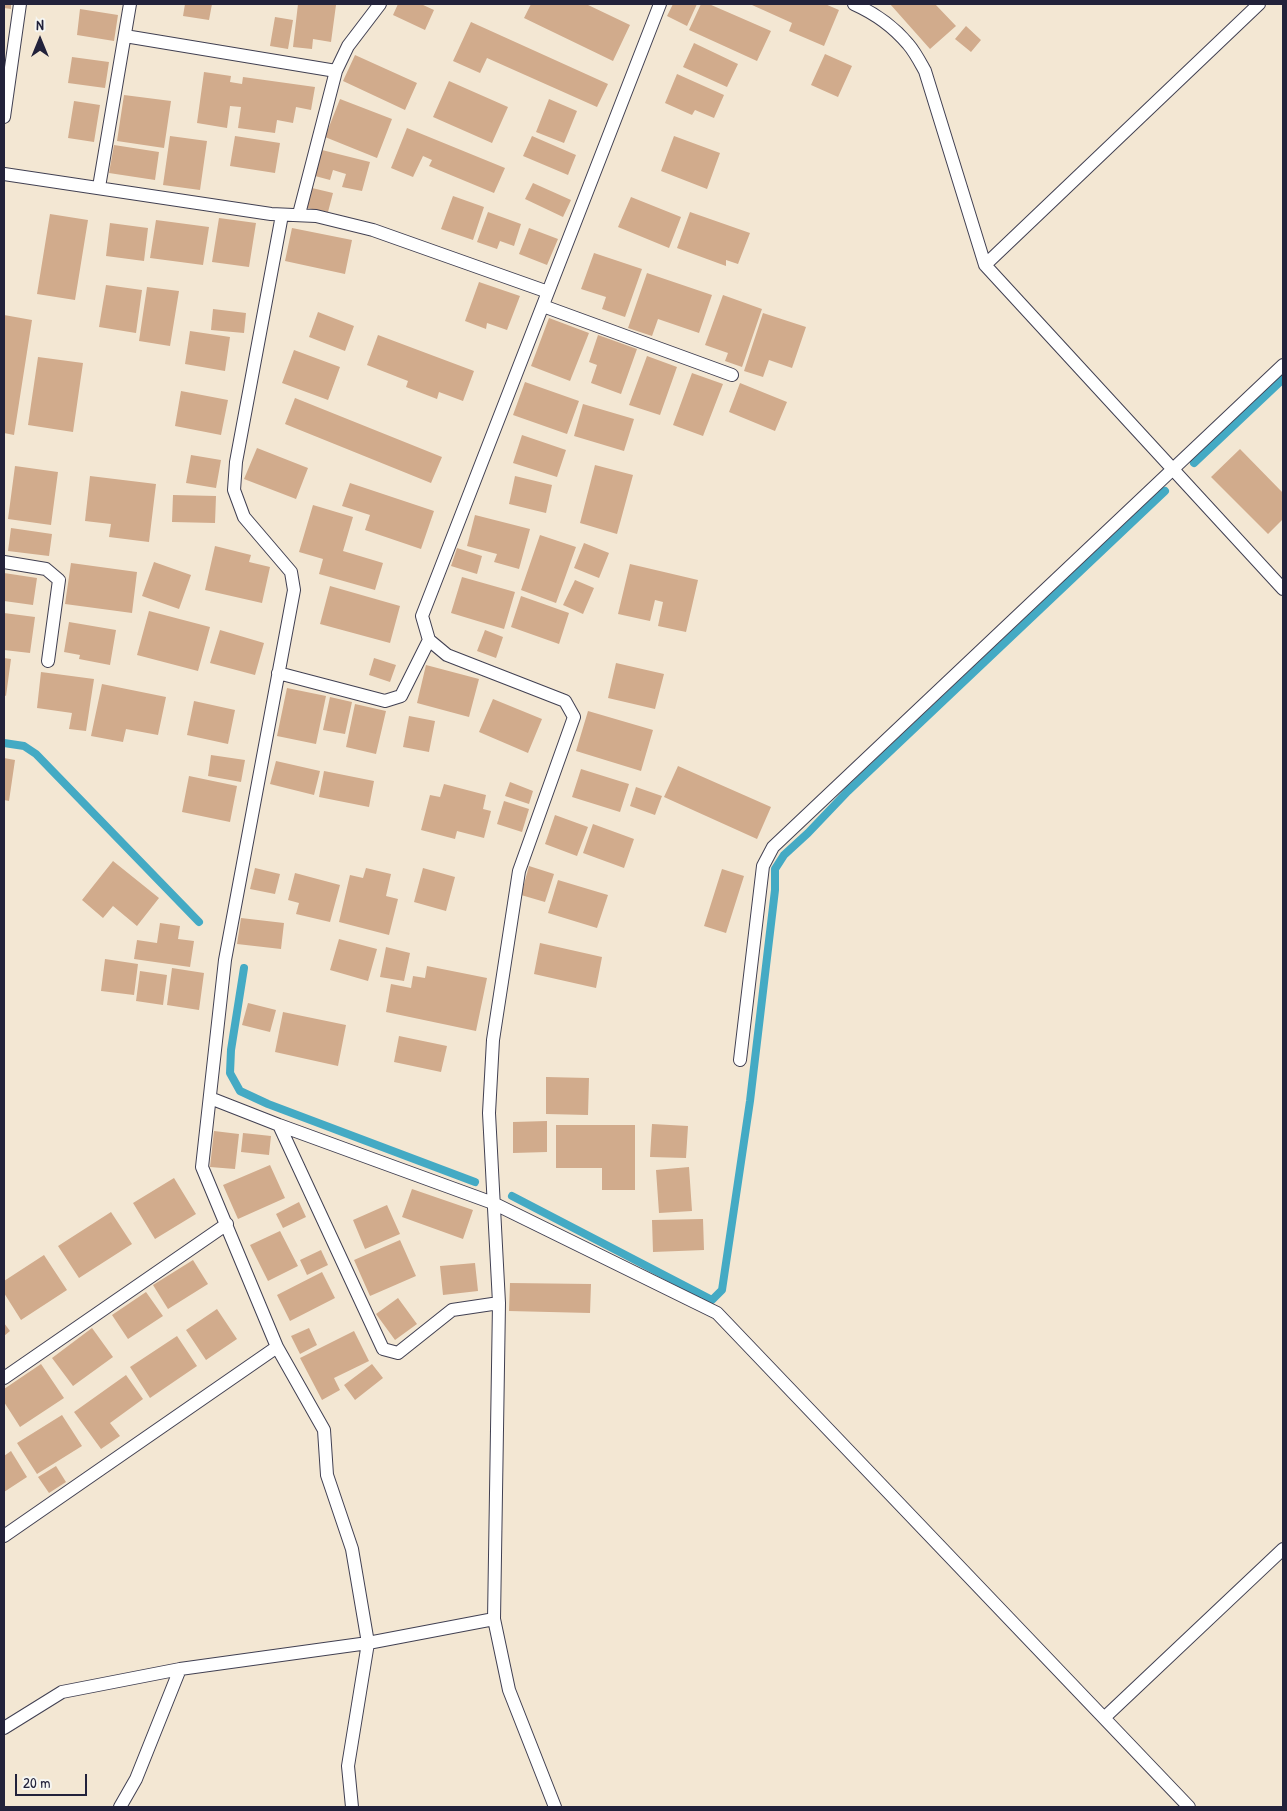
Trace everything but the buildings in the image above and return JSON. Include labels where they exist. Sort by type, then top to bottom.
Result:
[{"type":"lane","points":[[4,118],[20,4]]},
{"type":"lane","points":[[99,187],[130,4]]},
{"type":"lane","points":[[299,214],[336,71],[348,46],[380,4]]},
{"type":"lane","points":[[555,1807],[509,1690],[494,1619],[499,1303],[489,1113],[493,1040],[520,871],[574,717],[565,700],[447,655],[429,640],[422,616],[660,4]]},
{"type":"lane","points":[[854,4],[873,13],[889,25],[909,44],[925,71],[985,265],[1283,589]]},
{"type":"lane","points":[[985,265],[1259,4]]},
{"type":"lane","points":[[125,36],[336,71]]},
{"type":"lane","points":[[4,174],[282,215],[316,216],[373,230],[548,292]]},
{"type":"lane","points":[[282,215],[236,462],[234,490],[244,517],[291,572],[294,590],[225,960],[202,1167],[277,1347],[324,1430],[327,1475],[352,1549],[368,1643],[348,1766],[352,1807]]},
{"type":"lane","points":[[543,306],[732,375]]},
{"type":"lane","points":[[740,1060],[763,866],[773,847],[1283,365]]},
{"type":"lane","points":[[4,562],[46,569],[60,580],[48,661]]},
{"type":"lane","points":[[278,673],[385,701],[401,696],[429,640]]},
{"type":"lane","points":[[210,1098],[493,1203],[717,1313],[1189,1807]]},
{"type":"lane","points":[[279,1125],[383,1349],[398,1352],[452,1310],[499,1303]]},
{"type":"lane","points":[[4,1378],[227,1224]]},
{"type":"lane","points":[[4,1536],[277,1347]]},
{"type":"lane","points":[[1104,1718],[1283,1549]]},
{"type":"lane","points":[[4,1728],[62,1692],[180,1669],[368,1643],[494,1619]]},
{"type":"lane","points":[[120,1807],[136,1779],[180,1669]]},
{"type":"waterway","points":[[1194,463],[1283,379]]},
{"type":"waterway","points":[[512,1196],[712,1300],[722,1290],[750,1101],[775,890],[775,869],[784,855],[848,791],[1165,491]]},
{"type":"waterway","points":[[4,743],[24,746],[36,754],[199,922]]},
{"type":"waterway","points":[[244,968],[231,1050],[230,1073],[240,1091],[268,1104],[475,1182]]}]
